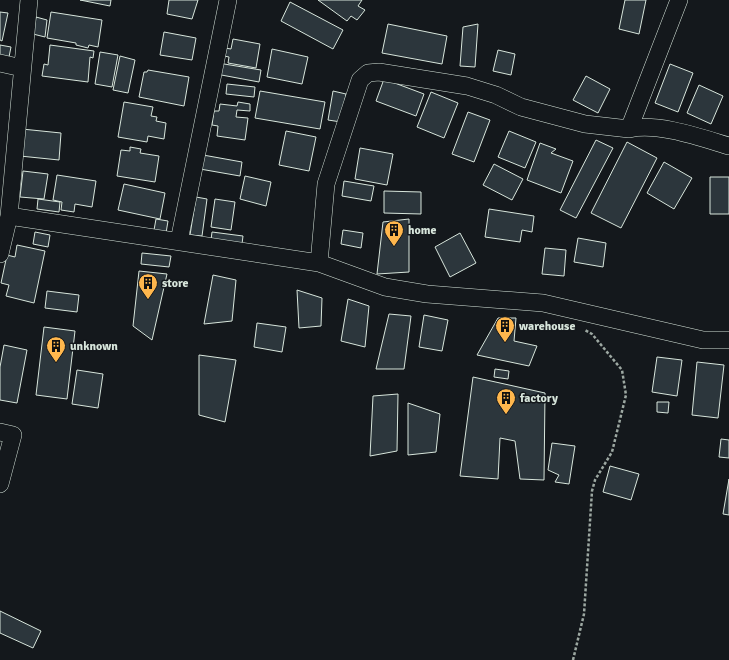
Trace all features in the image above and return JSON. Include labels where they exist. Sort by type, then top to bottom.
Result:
[{"type":"street","points":[[0,254],[9,216],[29,0]]},
{"type":"street","points":[[179,241],[228,0]]},
{"type":"street","points":[[629,129],[679,0]]},
{"type":"street","points":[[0,63],[22,68]]},
{"type":"street","points":[[320,263],[326,184],[360,80],[368,73],[379,72],[467,86],[496,95],[521,108],[585,124],[629,129],[636,128],[675,131],[729,146]]},
{"type":"street","points":[[9,216],[320,263],[385,287],[427,294],[543,302],[703,340],[729,340]]},
{"type":"street","points":[[0,432],[13,435],[0,484]]},
{"type":"path","points":[[573,660],[584,614],[592,491],[595,480],[612,452],[626,395],[622,370],[592,334],[580,326]]},
{"type":"building","points":[[80,0],[111,0],[110,6]]},
{"type":"building","points":[[169,0],[198,0],[192,19],[167,14]]},
{"type":"building","points":[[318,0],[362,0],[358,6],[365,10],[357,20],[351,16],[347,21]]},
{"type":"building","points":[[625,0],[646,0],[639,34],[619,29]]},
{"type":"building","points":[[290,2],[343,30],[333,49],[281,21]]},
{"type":"building","points":[[0,12],[8,13],[2,41],[0,40]]},
{"type":"building","points":[[51,12],[102,20],[98,47],[89,45],[88,48],[76,45],[76,43],[47,38]]},
{"type":"building","points":[[36,17],[47,20],[45,37],[33,34]]},
{"type":"building","points":[[388,24],[447,36],[442,64],[382,53]]},
{"type":"building","points":[[478,24],[475,67],[460,66],[463,27]]},
{"type":"building","points":[[164,32],[196,38],[192,60],[160,55]]},
{"type":"building","points":[[233,39],[260,44],[256,68],[228,63],[229,57],[224,56],[225,48],[231,49]]},
{"type":"building","points":[[0,45],[11,47],[9,57],[0,55]]},
{"type":"building","points":[[50,45],[94,51],[93,58],[90,57],[88,82],[42,76],[44,64],[48,65]]},
{"type":"building","points":[[272,49],[308,57],[302,84],[267,77]]},
{"type":"building","points":[[498,50],[515,54],[511,75],[493,71]]},
{"type":"building","points":[[100,52],[118,55],[112,87],[95,84]]},
{"type":"building","points":[[120,56],[135,60],[128,93],[113,90]]},
{"type":"building","points":[[218,63],[261,70],[259,82],[216,74]]},
{"type":"building","points":[[670,64],[693,73],[678,112],[655,103]]},
{"type":"building","points":[[148,70],[189,77],[184,106],[139,97],[144,72],[147,72]]},
{"type":"building","points":[[586,76],[610,89],[598,113],[573,100]]},
{"type":"building","points":[[384,79],[424,94],[416,116],[376,101]]},
{"type":"building","points":[[227,84],[255,87],[254,97],[226,94]]},
{"type":"building","points":[[699,85],[723,96],[711,124],[687,113]]},
{"type":"building","points":[[260,91],[325,102],[320,129],[255,118]]},
{"type":"building","points":[[333,91],[346,94],[341,122],[328,120]]},
{"type":"building","points":[[431,92],[458,103],[444,138],[417,127]]},
{"type":"building","points":[[124,102],[153,107],[151,116],[157,117],[156,121],[166,123],[164,139],[148,136],[147,142],[118,137]]},
{"type":"building","points":[[238,102],[250,104],[250,111],[237,110],[236,117],[248,118],[245,140],[217,136],[218,126],[212,125],[214,111],[219,111],[220,104],[237,106]]},
{"type":"building","points":[[468,112],[490,120],[474,162],[452,154]]},
{"type":"building","points":[[22,129],[61,133],[59,160],[20,156]]},
{"type":"building","points":[[286,131],[316,137],[309,171],[279,165]]},
{"type":"building","points":[[509,131],[536,142],[525,168],[498,157]]},
{"type":"building","points":[[596,140],[613,148],[576,218],[560,210]]},
{"type":"building","points":[[627,142],[657,158],[621,228],[591,213]]},
{"type":"building","points":[[540,143],[556,149],[551,153],[573,161],[561,193],[527,180]]},
{"type":"building","points":[[130,147],[141,149],[140,153],[159,156],[155,182],[117,176],[121,150],[130,151]]},
{"type":"building","points":[[360,148],[393,154],[387,185],[355,179]]},
{"type":"building","points":[[203,155],[242,162],[240,176],[200,169]]},
{"type":"building","points":[[664,162],[692,178],[674,209],[647,193]]},
{"type":"building","points":[[494,164],[523,179],[512,200],[483,185]]},
{"type":"building","points":[[23,171],[48,174],[44,199],[20,197]]},
{"type":"building","points":[[57,175],[96,181],[92,207],[75,204],[74,212],[61,210],[62,202],[53,200]]},
{"type":"building","points":[[245,176],[271,182],[266,206],[240,199]]},
{"type":"building","points":[[710,177],[729,177],[729,214],[710,214]]},
{"type":"building","points":[[344,181],[374,186],[371,201],[342,196]]},
{"type":"building","points":[[124,184],[165,193],[160,219],[118,210]]},
{"type":"building","points":[[384,191],[421,192],[421,214],[384,213]]},
{"type":"building","points":[[196,197],[207,199],[202,236],[190,235]]},
{"type":"building","points":[[38,199],[60,202],[59,212],[37,209]]},
{"type":"building","points":[[215,199],[235,202],[231,230],[211,227]]},
{"type":"building","points":[[489,209],[534,216],[532,232],[522,230],[520,242],[485,237]]},
{"type":"building","points":[[156,219],[168,221],[166,233],[154,230]]},
{"type":"building","name":"home","points":[[409,219],[409,272],[377,274],[383,222]]},
{"type":"building","points":[[343,230],[363,233],[361,248],[341,244]]},
{"type":"building","points":[[35,232],[50,235],[48,247],[33,244]]},
{"type":"building","points":[[212,232],[243,236],[242,244],[211,240]]},
{"type":"building","points":[[460,233],[476,263],[450,277],[435,247]]},
{"type":"building","points":[[578,238],[606,243],[603,267],[574,262]]},
{"type":"building","points":[[17,245],[45,251],[34,303],[6,296],[9,285],[1,283],[7,255],[15,257]]},
{"type":"building","points":[[545,248],[566,250],[564,276],[542,274]]},
{"type":"building","points":[[142,253],[171,256],[169,267],[141,264]]},
{"type":"building","name":"store","points":[[139,271],[167,274],[152,340],[133,326]]},
{"type":"building","points":[[213,275],[236,280],[232,321],[204,324]]},
{"type":"building","points":[[297,290],[322,298],[321,326],[299,328]]},
{"type":"building","points":[[47,291],[79,295],[77,312],[45,308]]},
{"type":"building","points":[[348,299],[369,306],[365,347],[341,341]]},
{"type":"building","points":[[389,314],[411,316],[404,369],[376,369]]},
{"type":"building","points":[[424,315],[448,320],[442,351],[419,347]]},
{"type":"building","name":"warehouse","points":[[498,318],[516,318],[514,341],[537,346],[529,366],[477,355]]},
{"type":"building","points":[[257,323],[286,327],[282,352],[254,347]]},
{"type":"building","name":"unknown","points":[[44,327],[75,331],[67,399],[36,395]]},
{"type":"building","points":[[4,345],[27,350],[17,403],[0,400],[0,367]]},
{"type":"building","points":[[199,355],[236,360],[225,422],[199,415]]},
{"type":"building","points":[[657,357],[682,360],[677,396],[652,392]]},
{"type":"building","points":[[697,362],[724,365],[718,418],[692,415]]},
{"type":"building","points":[[495,369],[509,371],[508,379],[494,377]]},
{"type":"building","points":[[77,370],[103,374],[98,408],[72,404]]},
{"type":"building","name":"factory","points":[[473,377],[545,393],[544,480],[520,479],[515,441],[500,438],[498,479],[460,476]]},
{"type":"building","points":[[398,394],[397,451],[370,456],[373,396]]},
{"type":"building","points":[[657,402],[669,402],[668,413],[657,412]]},
{"type":"building","points":[[408,403],[440,414],[436,452],[408,455]]},
{"type":"building","points":[[721,439],[729,440],[729,458],[719,457]]},
{"type":"building","points":[[552,443],[575,446],[569,484],[555,482],[559,475],[548,470]]},
{"type":"building","points":[[610,466],[639,474],[631,500],[603,492]]},
{"type":"building","points":[[729,479],[729,515],[723,514]]},
{"type":"building","points":[[0,611],[41,631],[33,648],[0,633]]},
{"type":"place","name":"home","points":[[394,247]]},
{"type":"place","name":"store","points":[[148,300]]},
{"type":"place","name":"warehouse","points":[[505,343]]},
{"type":"place","name":"unknown","points":[[56,363]]},
{"type":"place","name":"factory","points":[[506,415]]}]
